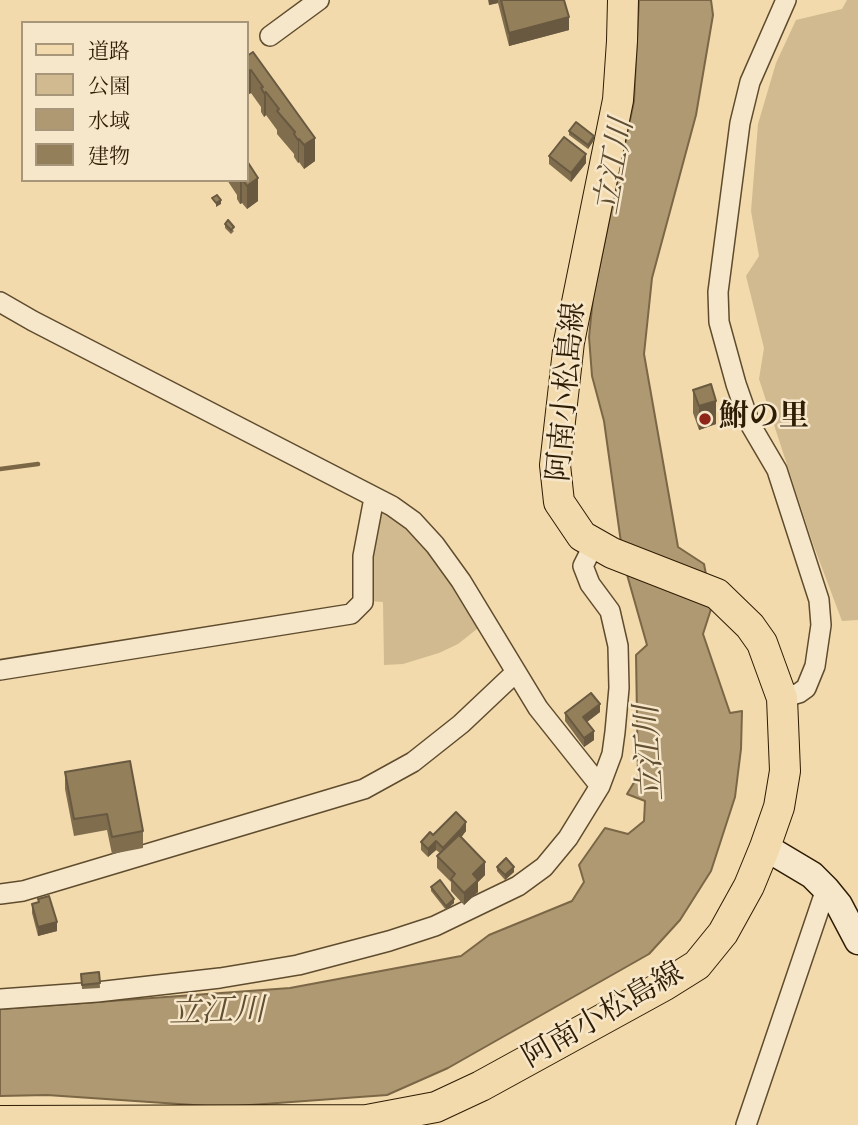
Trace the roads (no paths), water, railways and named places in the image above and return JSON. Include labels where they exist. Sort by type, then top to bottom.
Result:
[{"type":"main road","name":"阿南小松島線","points":[[0,1121],[367,1120],[436,1107],[493,1080],[665,985],[697,965],[723,933],[749,886],[765,847],[779,807],[785,771],[782,698],[762,643],[751,626],[718,594],[603,548],[582,536],[559,502],[555,465],[569,342],[618,100],[622,0]]},
{"type":"main road","points":[[765,847],[812,876],[826,889],[839,905],[858,941]]},
{"type":"street","points":[[271,36],[319,0]]},
{"type":"street","points":[[782,698],[806,688],[815,666],[821,625],[819,600],[777,470],[750,424],[736,384],[719,322],[718,292],[740,122],[750,82],[786,0]]},
{"type":"street","points":[[0,302],[392,506],[413,521],[435,545],[488,623],[515,673],[546,719],[600,786]]},
{"type":"street","points":[[0,670],[351,614],[363,602],[363,556],[374,498]]},
{"type":"street","points":[[0,999],[97,992],[298,965],[435,926],[518,886],[544,867],[568,838],[600,786],[612,754],[619,688],[618,646],[610,611],[590,584],[583,566],[603,548]]},
{"type":"street","points":[[0,894],[23,891],[364,789],[413,762],[461,724],[515,673]]},
{"type":"street","points":[[746,1125],[826,889]]},
{"type":"water","name":"立江川","points":[[639,0],[711,0],[713,15],[696,115],[652,278],[644,354],[678,547],[704,564],[712,606],[703,634],[730,713],[742,711],[735,797],[711,871],[680,920],[649,954],[448,1068],[387,1095],[223,1107],[47,1095],[0,1096],[0,1009],[290,988],[461,956],[489,935],[572,901],[584,882],[579,865],[605,828],[628,834],[644,821],[645,801],[627,794],[638,776],[636,655],[647,645],[624,564],[604,421],[592,376],[589,337],[593,298],[634,101]]},
{"type":"waterway","points":[[0,469],[38,464]]},
{"type":"place","name":"鮒の里","points":[[705,419]]}]
